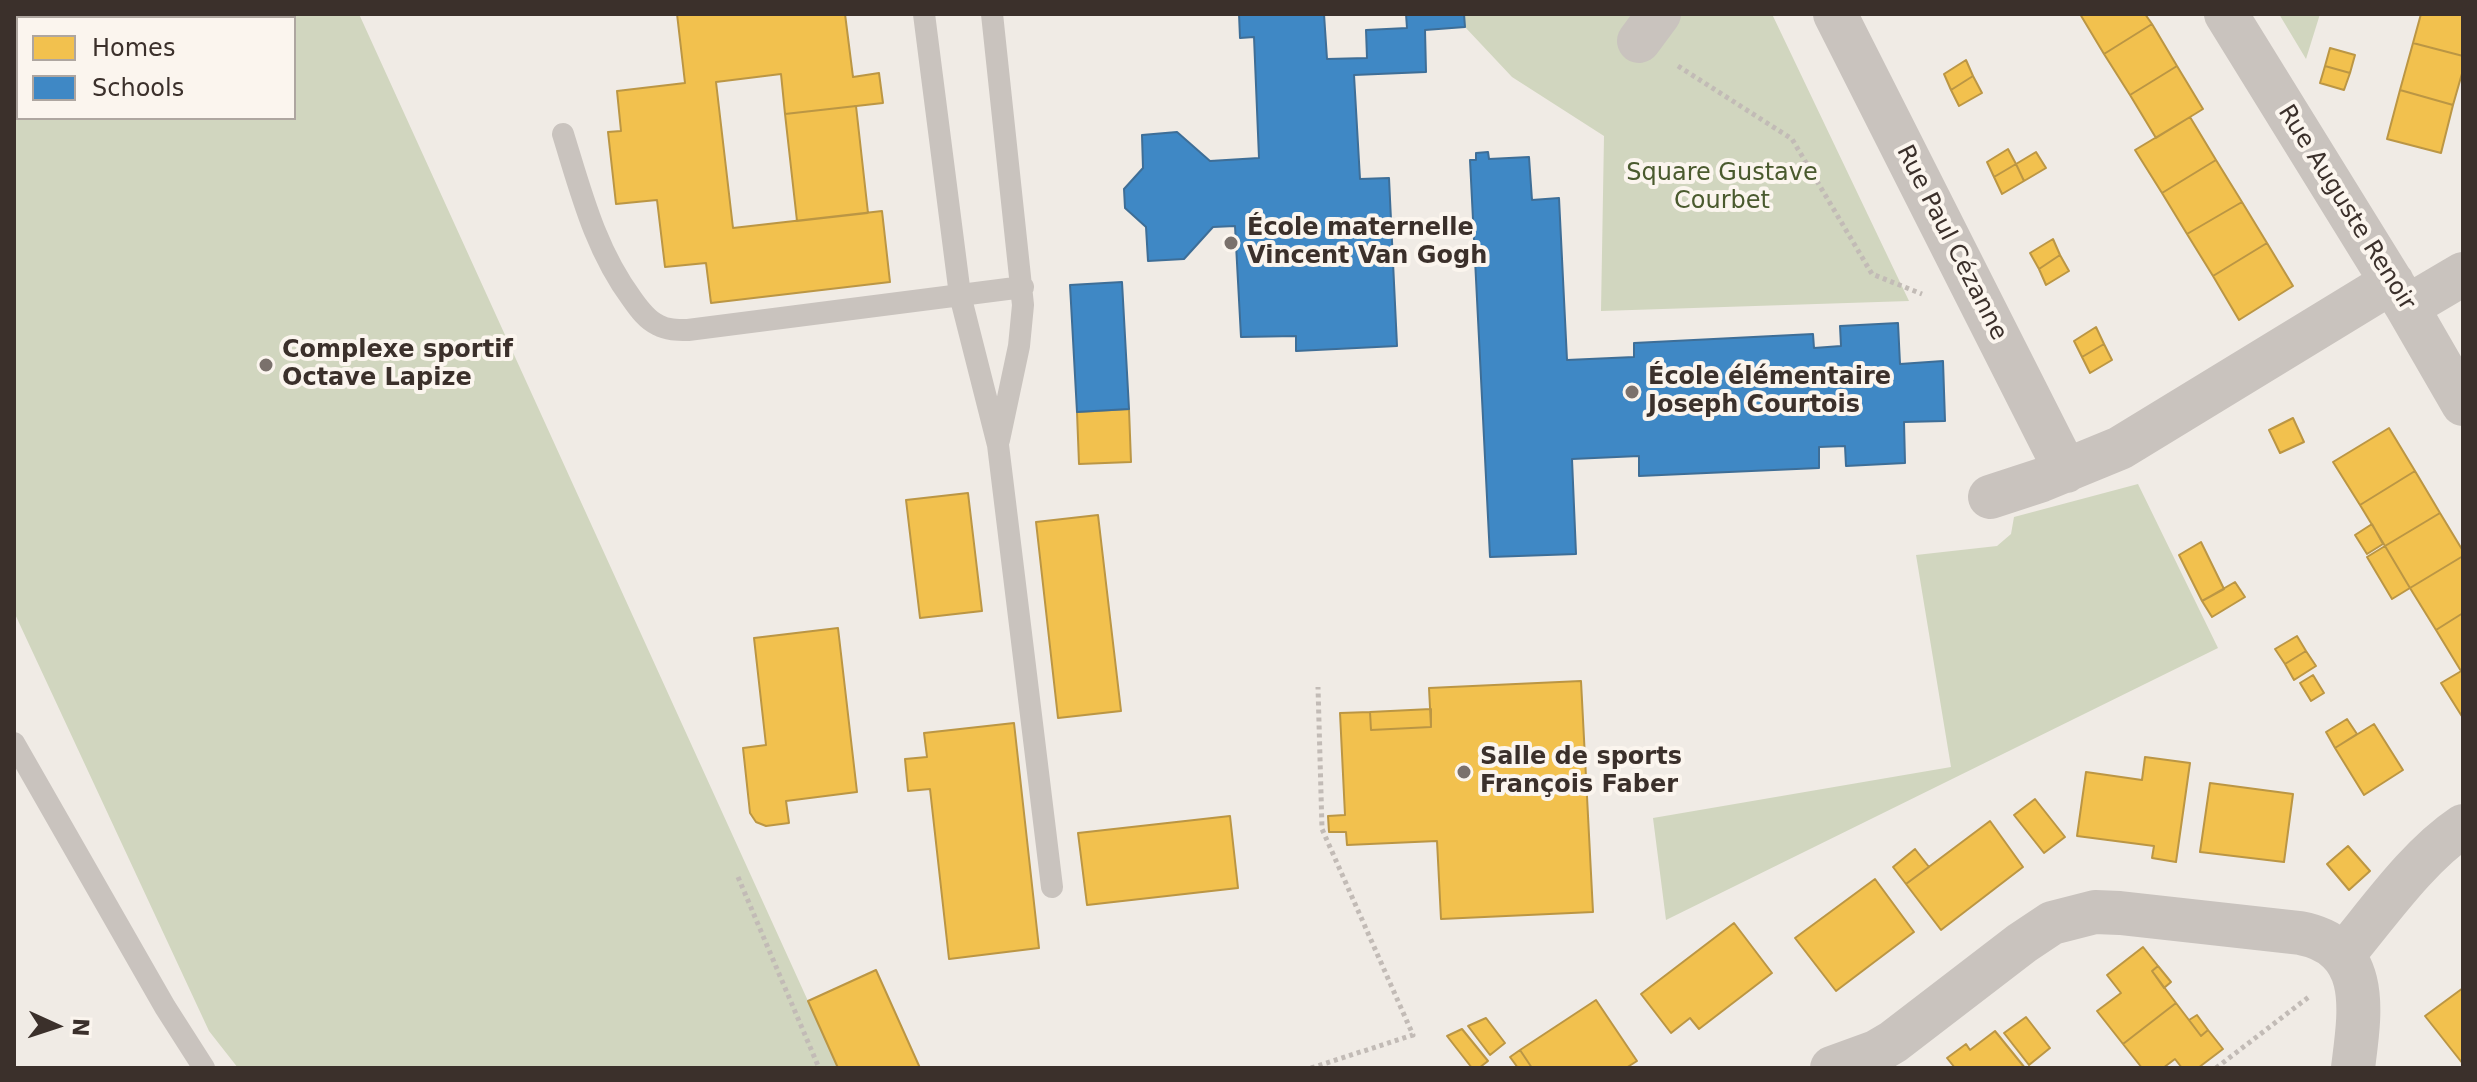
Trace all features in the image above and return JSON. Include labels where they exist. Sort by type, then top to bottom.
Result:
[{"type":"street","name":"Rue Paul Cézanne","points":[[1835,14],[2066,471]]},
{"type":"street","name":"Rue Auguste Renoir","points":[[2226,14],[2400,295],[2463,404]]},
{"type":"street","points":[[1990,497],[2066,471],[2120,448],[2400,295],[2463,274]]},
{"type":"street","points":[[2347,960],[2428,855],[2463,826]]},
{"type":"street","points":[[1832,1068],[1876,1052],[1893,1042],[2052,923],[2095,912],[2300,933],[2323,940],[2347,960],[2355,983],[2358,1010],[2353,1068]]},
{"type":"lane","points":[[924,14],[960,295],[998,445],[1052,887]]},
{"type":"lane","points":[[992,14],[1023,287],[1019,346],[998,445]]},
{"type":"lane","points":[[563,134],[599,245],[626,291],[641,311],[660,327],[688,330],[1023,287]]},
{"type":"lane","points":[[14,743],[165,1007],[204,1068]]},
{"type":"path","points":[[1649,27],[1792,139],[1872,274],[1991,322]]},
{"type":"path","points":[[1311,1068],[1413,1035],[1322,829],[1318,687]]},
{"type":"path","points":[[738,877],[819,1068]]},
{"type":"path","points":[[2216,1068],[2347,960]]},
{"type":"green space","name":"Complexe sportif Octave Lapize","points":[[359,14],[808,1001],[876,970],[920,1068],[238,1068],[209,1031],[14,612],[14,116],[16,120],[296,120],[296,16],[227,16]]},
{"type":"green space","name":"Square Gustave Courbet","points":[[1464,14],[1772,14],[1909,301],[1601,311],[1604,136],[1512,77],[1465,27]]},
{"type":"green space","points":[[2279,14],[2320,14],[2306,59]]},
{"type":"green space","points":[[2138,484],[2218,648],[1666,920],[1653,818],[1951,767],[1916,555],[1997,546],[2011,534],[2014,517]]},
{"type":"building: Homes","points":[[677,14],[845,14],[853,77],[879,73],[883,103],[785,114],[781,74],[716,82],[733,228],[882,211],[890,282],[711,303],[706,263],[665,267],[657,200],[616,204],[608,132],[621,131],[617,91],[685,83]]},
{"type":"building: Homes","points":[[2080,14],[2145,14],[2152,24],[2104,54]]},
{"type":"building: Homes","points":[[2421,14],[2463,14],[2463,56],[2413,43]]},
{"type":"building: Homes","points":[[2152,24],[2177,66],[2130,95],[2104,54]]},
{"type":"building: Homes","points":[[2413,43],[2463,56],[2463,70],[2453,105],[2400,90]]},
{"type":"building: Homes","points":[[2330,48],[2355,55],[2350,73],[2325,66]]},
{"type":"building: Homes","points":[[1966,60],[1973,76],[1951,90],[1944,74]]},
{"type":"building: Homes","points":[[2177,66],[2203,109],[2156,138],[2130,95]]},
{"type":"building: Homes","points":[[2325,66],[2350,73],[2344,90],[2320,83]]},
{"type":"building: Homes","points":[[1973,76],[1982,93],[1959,106],[1951,90]]},
{"type":"building: Homes","points":[[2400,90],[2453,105],[2441,153],[2387,139]]},
{"type":"building: Homes","points":[[856,106],[868,213],[797,221],[785,114]]},
{"type":"building: Homes","points":[[2190,117],[2216,160],[2162,193],[2135,150]]},
{"type":"building: Homes","points":[[2008,149],[2016,164],[1994,177],[1987,162]]},
{"type":"building: Homes","points":[[2036,152],[2046,168],[2024,181],[2016,164]]},
{"type":"building: Homes","points":[[2216,160],[2242,202],[2187,234],[2162,193]]},
{"type":"building: Homes","points":[[2016,164],[2024,181],[2002,194],[1994,177]]},
{"type":"building: Homes","points":[[2242,202],[2267,243],[2213,276],[2187,234]]},
{"type":"building: Homes","points":[[2053,239],[2060,255],[2039,269],[2030,253]]},
{"type":"building: Homes","points":[[2267,243],[2293,286],[2239,320],[2213,276]]},
{"type":"building: Homes","points":[[2060,255],[2069,271],[2046,285],[2039,269]]},
{"type":"building: Homes","points":[[2096,327],[2104,344],[2082,357],[2074,341]]},
{"type":"building: Homes","points":[[2104,344],[2112,360],[2090,373],[2082,357]]},
{"type":"building: Homes","points":[[1129,409],[1131,462],[1079,464],[1077,412]]},
{"type":"building: Homes","points":[[2293,418],[2304,442],[2280,453],[2269,430]]},
{"type":"building: Homes","points":[[2389,428],[2415,471],[2360,505],[2333,462]]},
{"type":"building: Homes","points":[[2415,471],[2440,513],[2385,546],[2360,505]]},
{"type":"building: Homes","points":[[968,493],[982,611],[920,618],[906,500]]},
{"type":"building: Homes","points":[[2440,513],[2463,556],[2410,588],[2385,546]]},
{"type":"building: Homes","points":[[1098,515],[1121,711],[1058,718],[1036,522]]},
{"type":"building: Homes","points":[[2372,524],[2383,544],[2367,554],[2355,535]]},
{"type":"building: Homes","points":[[2201,542],[2224,589],[2202,601],[2179,555]]},
{"type":"building: Homes","points":[[2385,546],[2410,588],[2392,599],[2367,557]]},
{"type":"building: Homes","points":[[2463,556],[2463,613],[2436,630],[2410,588]]},
{"type":"building: Homes","points":[[2235,582],[2245,597],[2212,617],[2202,601]]},
{"type":"building: Homes","points":[[2463,613],[2463,670],[2461,671],[2436,630]]},
{"type":"building: Homes","points":[[838,628],[857,792],[786,801],[789,823],[766,826],[756,822],[750,813],[743,748],[766,745],[754,638]]},
{"type":"building: Homes","points":[[2297,636],[2306,651],[2285,664],[2275,649]]},
{"type":"building: Homes","points":[[2306,651],[2316,666],[2294,680],[2285,664]]},
{"type":"building: Homes","points":[[2463,670],[2463,718],[2441,683]]},
{"type":"building: Homes","points":[[2313,675],[2324,693],[2311,701],[2300,683]]},
{"type":"building: Homes","name":"Salle de sports François Faber","points":[[1581,681],[1593,912],[1441,919],[1437,841],[1347,845],[1346,832],[1329,832],[1328,816],[1345,815],[1340,713],[1370,712],[1371,730],[1431,727],[1429,688]]},
{"type":"building: Homes","points":[[1431,709],[1431,727],[1371,730],[1370,712]]},
{"type":"building: Homes","points":[[2347,719],[2357,734],[2335,748],[2326,732]]},
{"type":"building: Homes","points":[[1014,723],[1039,948],[949,959],[930,789],[908,791],[905,759],[927,757],[924,733]]},
{"type":"building: Homes","points":[[2374,724],[2403,770],[2364,795],[2335,748]]},
{"type":"building: Homes","points":[[2145,757],[2190,763],[2176,862],[2152,858],[2154,846],[2077,836],[2086,772],[2142,780]]},
{"type":"building: Homes","points":[[2210,783],[2293,794],[2284,862],[2200,852]]},
{"type":"building: Homes","points":[[2035,799],[2065,837],[2044,853],[2014,815]]},
{"type":"building: Homes","points":[[1230,816],[1238,888],[1087,905],[1078,833]]},
{"type":"building: Homes","points":[[1990,821],[2023,867],[1941,930],[1906,884]]},
{"type":"building: Homes","points":[[2348,846],[2370,871],[2349,890],[2327,864]]},
{"type":"building: Homes","points":[[1915,849],[1929,867],[1906,884],[1893,867]]},
{"type":"building: Homes","points":[[1875,879],[1914,932],[1836,991],[1795,938]]},
{"type":"building: Homes","points":[[1734,923],[1772,973],[1699,1029],[1690,1018],[1671,1033],[1641,994]]},
{"type":"building: Homes","points":[[2143,947],[2158,966],[2152,971],[2176,1003],[2123,1044],[2097,1011],[2121,993],[2107,975]]},
{"type":"building: Homes","points":[[2158,966],[2171,982],[2164,988],[2152,971]]},
{"type":"building: Homes","points":[[876,970],[920,1068],[838,1068],[808,1001]]},
{"type":"building: Homes","points":[[2463,988],[2463,1064],[2425,1016]]},
{"type":"building: Homes","points":[[1596,1000],[1637,1061],[1626,1068],[1532,1068],[1520,1050]]},
{"type":"building: Homes","points":[[2176,1003],[2201,1036],[2208,1030],[2223,1049],[2198,1068],[2182,1068],[2175,1059],[2163,1068],[2142,1068],[2123,1044]]},
{"type":"building: Homes","points":[[2197,1015],[2208,1030],[2201,1036],[2189,1020]]},
{"type":"building: Homes","points":[[2026,1017],[2050,1048],[2029,1065],[2004,1033]]},
{"type":"building: Homes","points":[[1486,1018],[1505,1043],[1490,1055],[1468,1026]]},
{"type":"building: Homes","points":[[1462,1029],[1488,1061],[1479,1068],[1472,1068],[1447,1036]]},
{"type":"building: Homes","points":[[1995,1031],[2025,1068],[1955,1068],[1947,1058],[1966,1044],[1970,1050]]},
{"type":"building: Homes","points":[[1520,1050],[1532,1068],[1518,1068],[1510,1057]]},
{"type":"building: Schools","points":[[1239,14],[1324,14],[1327,59],[1367,58],[1366,30],[1407,28],[1406,14],[1464,14],[1465,27],[1425,30],[1426,72],[1354,75],[1360,179],[1389,178],[1397,346],[1296,351],[1296,336],[1241,337],[1235,226],[1213,227],[1184,259],[1148,261],[1146,227],[1125,208],[1124,189],[1143,168],[1142,135],[1177,132],[1210,161],[1259,158],[1254,37],[1240,38]]},
{"type":"building: Schools","points":[[1488,152],[1489,159],[1529,157],[1532,200],[1559,198],[1567,360],[1634,357],[1634,343],[1813,334],[1814,348],[1841,346],[1840,326],[1898,323],[1900,364],[1943,361],[1945,421],[1904,422],[1905,463],[1846,466],[1845,446],[1819,447],[1819,468],[1639,476],[1639,456],[1572,459],[1576,554],[1490,557],[1470,160],[1476,160],[1476,153]]},
{"type":"building: Schools","points":[[1122,282],[1129,409],[1077,412],[1070,285]]},
{"type":"place","name":"École maternelle Vincent Van Gogh","points":[[1231,243]]},
{"type":"place","name":"Complexe sportif Octave Lapize","points":[[266,365]]},
{"type":"place","name":"École élémentaire Joseph Courtois","points":[[1632,392]]},
{"type":"place","name":"Salle de sports François Faber","points":[[1464,772]]}]
